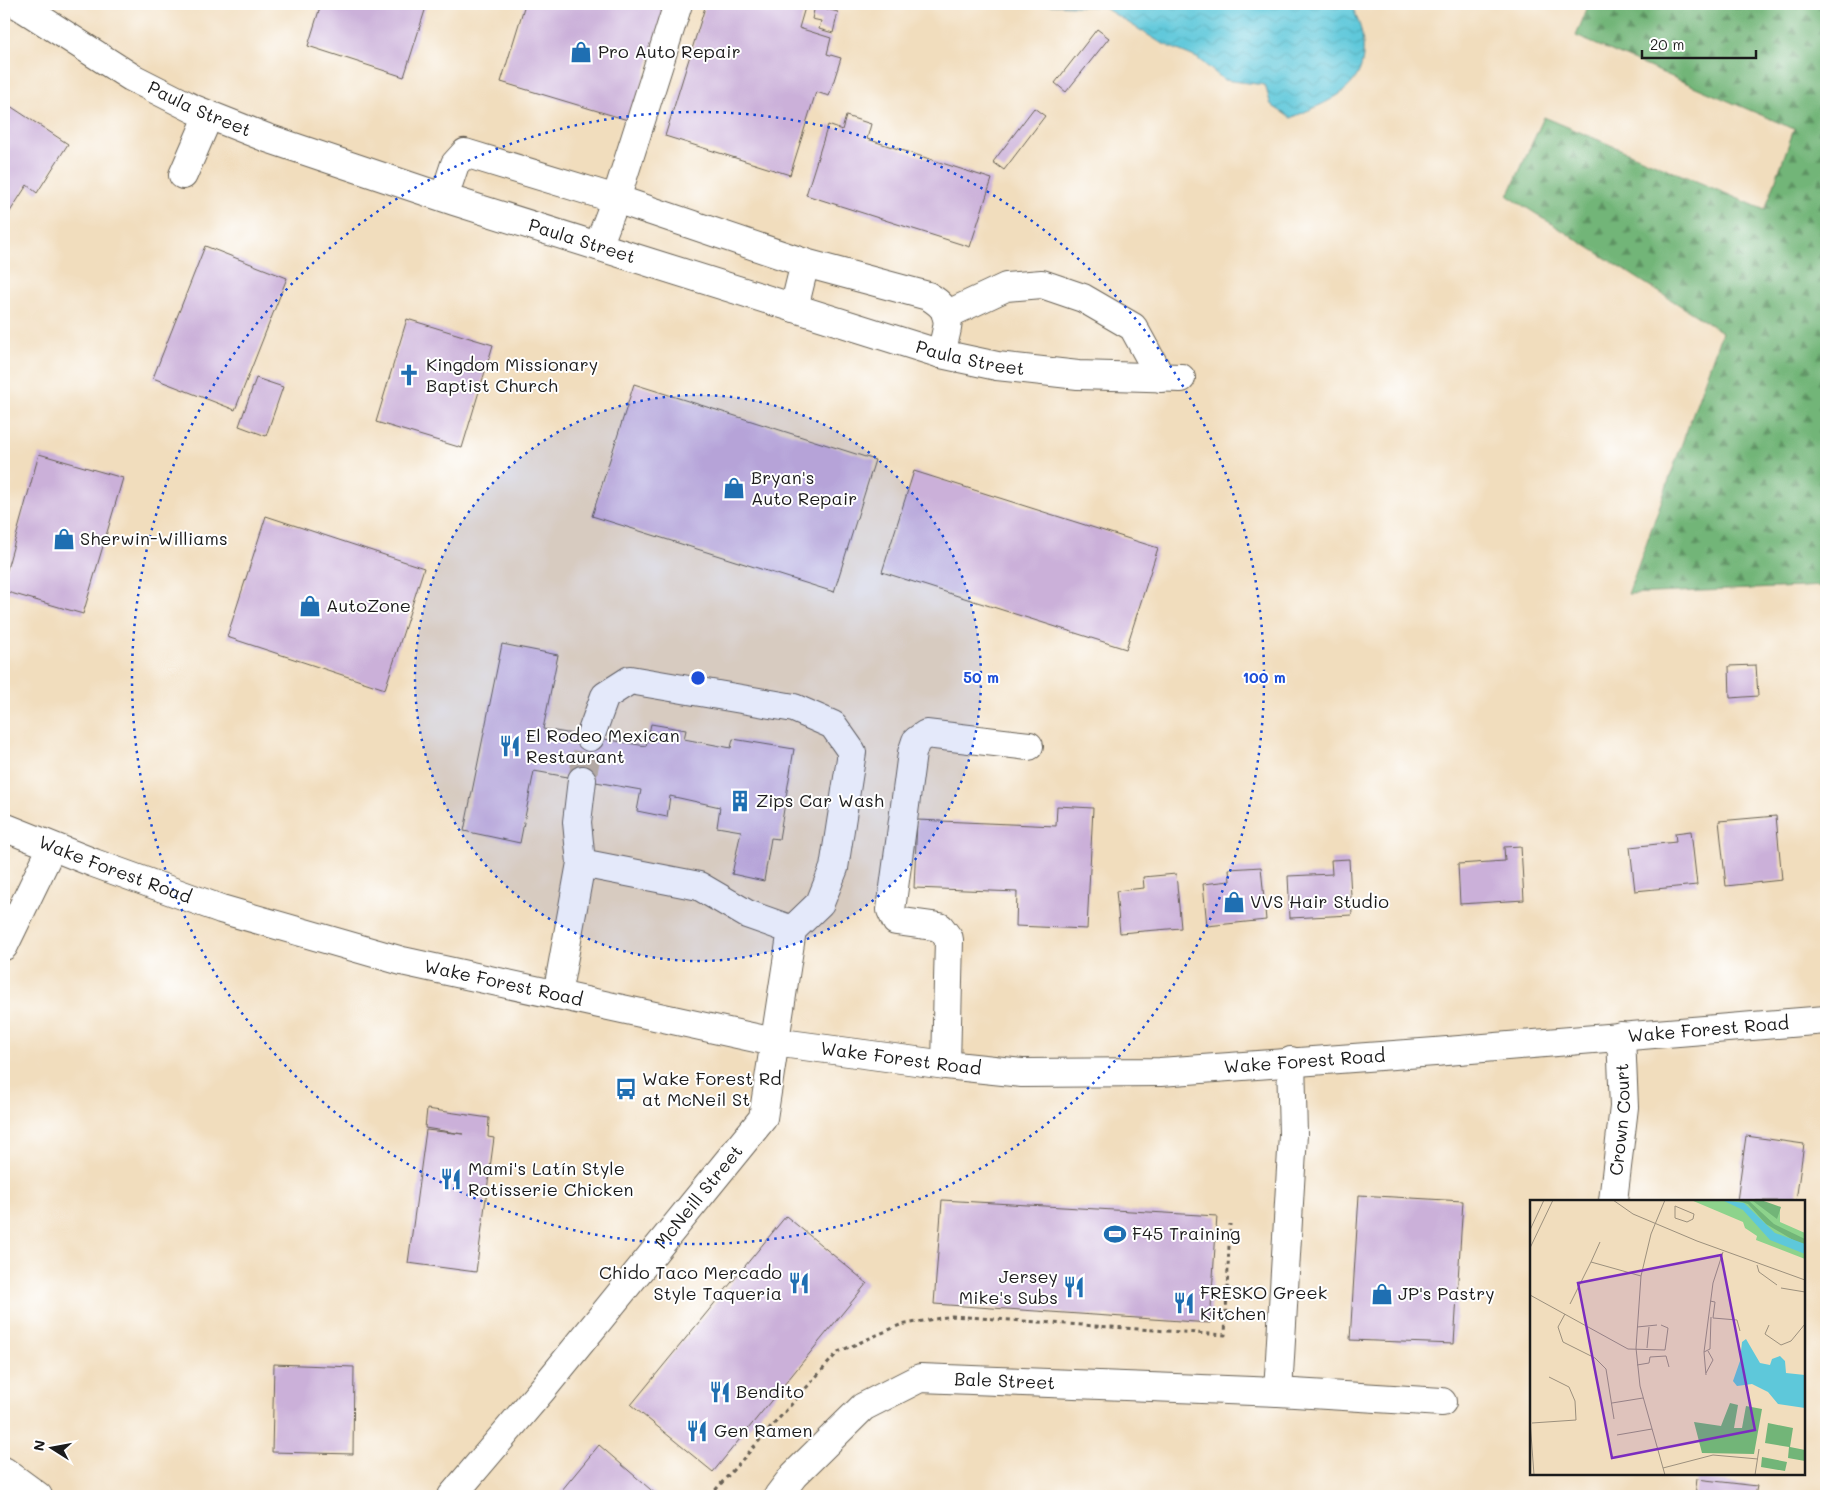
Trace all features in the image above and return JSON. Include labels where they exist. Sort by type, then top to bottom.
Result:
[{"type":"street","name":"Paula Street","points":[[17,4],[131,78],[209,114],[267,138],[444,197],[941,354],[997,366],[1078,375],[1171,378],[1134,326],[1083,298],[1042,284],[1006,287],[946,315]]},
{"type":"street","points":[[598,246],[616,199],[678,4]]},
{"type":"street","points":[[183,175],[209,114]]},
{"type":"street","points":[[444,197],[455,164],[464,153],[616,199],[806,263],[928,296],[943,305],[948,320],[941,354]]},
{"type":"street","points":[[794,308],[806,263]]},
{"type":"street","points":[[581,863],[699,886],[747,914],[792,930],[820,903],[834,868],[852,752],[833,725],[794,708],[630,680],[605,696],[590,737]]},
{"type":"street","points":[[946,1065],[949,939],[940,927],[896,921],[891,910],[912,753],[916,741],[926,734],[1029,746]]},
{"type":"street","points":[[557,995],[581,863],[577,822],[582,780]]},
{"type":"street","name":"Wake Forest Road","points":[[4,827],[52,847],[221,909],[402,961],[774,1042],[946,1065],[1022,1073],[1160,1072],[1826,1020]]},
{"type":"street","points":[[4,946],[52,847]]},
{"type":"street","name":"McNeill Street","points":[[452,1496],[542,1390],[763,1118],[792,930]]},
{"type":"street","name":"Crown Court","points":[[1613,1200],[1624,1107],[1621,1036]]},
{"type":"street","points":[[1278,1392],[1293,1134],[1291,1061]]},
{"type":"street","name":"Bale Street","points":[[778,1496],[794,1475],[863,1407],[920,1378],[1278,1392],[1442,1402]]},
{"type":"street","points":[[4,1471],[38,1496]]},
{"type":"green space","points":[[1589,4],[1826,4],[1826,586],[1628,594],[1722,332],[1508,196],[1544,117],[1765,210],[1794,129],[1576,36]]},
{"type":"water","points":[[1022,4],[1352,4],[1361,30],[1363,50],[1361,65],[1356,78],[1336,97],[1291,118],[1271,105],[1265,85],[1224,80],[1197,58],[1161,43],[1103,7]]},
{"type":"building","points":[[321,4],[427,4],[404,77],[308,46]]},
{"type":"building","name":"Pro Auto Repair","points":[[525,4],[666,4],[631,121],[501,82]]},
{"type":"building","points":[[706,4],[806,4],[799,28],[831,38],[827,54],[841,58],[829,96],[816,92],[790,175],[665,136]]},
{"type":"building","points":[[815,6],[838,12],[833,33],[819,29],[821,21],[812,19]]},
{"type":"building","points":[[1097,29],[1109,38],[1066,92],[1055,83]]},
{"type":"building","points":[[4,102],[68,144],[37,193],[27,185],[4,221]]},
{"type":"building","points":[[1034,108],[1045,116],[1004,170],[993,162]]},
{"type":"building","points":[[846,116],[871,124],[867,139],[992,179],[970,247],[806,195],[828,125],[842,130]]},
{"type":"building","points":[[205,246],[287,278],[235,410],[153,378]]},
{"type":"building","points":[[407,319],[493,345],[462,448],[376,422]]},
{"type":"building","points":[[256,378],[283,387],[266,436],[239,426]]},
{"type":"building","name":"Bryan's Auto Repair","points":[[634,384],[875,460],[834,592],[592,516]]},
{"type":"building","points":[[39,454],[123,478],[83,614],[4,591],[4,580]]},
{"type":"building","points":[[914,471],[1158,548],[1126,649],[882,572]]},
{"type":"building","points":[[266,516],[424,568],[385,689],[227,637]]},
{"type":"building","name":"Zips Car Wash","points":[[502,644],[558,655],[543,729],[646,746],[651,724],[686,730],[684,739],[731,748],[733,739],[794,749],[779,839],[771,838],[764,881],[732,874],[741,831],[717,827],[720,807],[670,796],[667,817],[637,811],[641,790],[534,771],[520,843],[464,831]]},
{"type":"building","points":[[1756,665],[1758,696],[1730,698],[1729,666]]},
{"type":"building","points":[[1057,806],[1093,808],[1087,929],[1016,926],[1017,892],[914,888],[917,820],[1056,826]]},
{"type":"building","points":[[1776,816],[1782,880],[1726,886],[1719,821]]},
{"type":"building","points":[[1691,831],[1697,885],[1635,891],[1630,847],[1676,842],[1675,833]]},
{"type":"building","points":[[1521,846],[1524,900],[1460,904],[1458,864],[1505,861],[1504,847]]},
{"type":"building","points":[[1349,859],[1352,915],[1290,918],[1288,876],[1332,874],[1331,860]]},
{"type":"building","name":"VVS Hair Studio","points":[[1261,867],[1266,920],[1207,926],[1203,884],[1230,881],[1229,869]]},
{"type":"building","points":[[1176,874],[1181,928],[1120,933],[1116,891],[1144,888],[1143,877]]},
{"type":"building","points":[[427,1109],[489,1118],[488,1137],[494,1138],[476,1272],[408,1263],[426,1130],[463,1134],[425,1128]]},
{"type":"building","points":[[1746,1136],[1804,1144],[1796,1200],[1737,1200]]},
{"type":"building","points":[[1359,1195],[1463,1201],[1454,1344],[1350,1340]]},
{"type":"building","points":[[942,1200],[1217,1216],[1210,1323],[934,1304]]},
{"type":"building","points":[[786,1216],[867,1283],[713,1472],[631,1405]]},
{"type":"building","points":[[274,1364],[354,1367],[353,1454],[272,1452]]},
{"type":"building","points":[[599,1445],[658,1496],[557,1496]]},
{"type":"building","points":[[1697,1479],[1757,1486],[1755,1496],[1695,1496]]},
{"type":"tunnel","points":[[582,780],[590,737]]},
{"type":"place","name":"Pro Auto Repair","points":[[581,52]]},
{"type":"place","name":"Kingdom Missionary Baptist Church","points":[[409,375]]},
{"type":"place","name":"Bryan's Auto Repair","points":[[734,488]]},
{"type":"place","name":"Sherwin-Williams","points":[[64,539]]},
{"type":"place","name":"AutoZone","points":[[310,606]]},
{"type":"place","name":"El Rodeo Mexican Restaurant","points":[[510,746]]},
{"type":"place","name":"Zips Car Wash","points":[[740,801]]},
{"type":"place","name":"VVS Hair Studio","points":[[1234,902]]},
{"type":"place","name":"Wake Forest Rd at McNeil St","points":[[626,1089]]},
{"type":"place","name":"Mami's Latín Style Rotisserie Chicken","points":[[451,1179]]},
{"type":"place","name":"F45 Training","points":[[1115,1234]]},
{"type":"place","name":"Chido Taco Mercado Style Taqueria","points":[[799,1283]]},
{"type":"place","name":"Jersey Mike's Subs","points":[[1074,1287]]},
{"type":"place","name":"JP's Pastry","points":[[1382,1294]]},
{"type":"place","name":"FRESKO Greek Kitchen","points":[[1184,1303]]},
{"type":"place","name":"Bendito","points":[[720,1392]]},
{"type":"place","name":"Gen Ramen","points":[[697,1431]]}]
